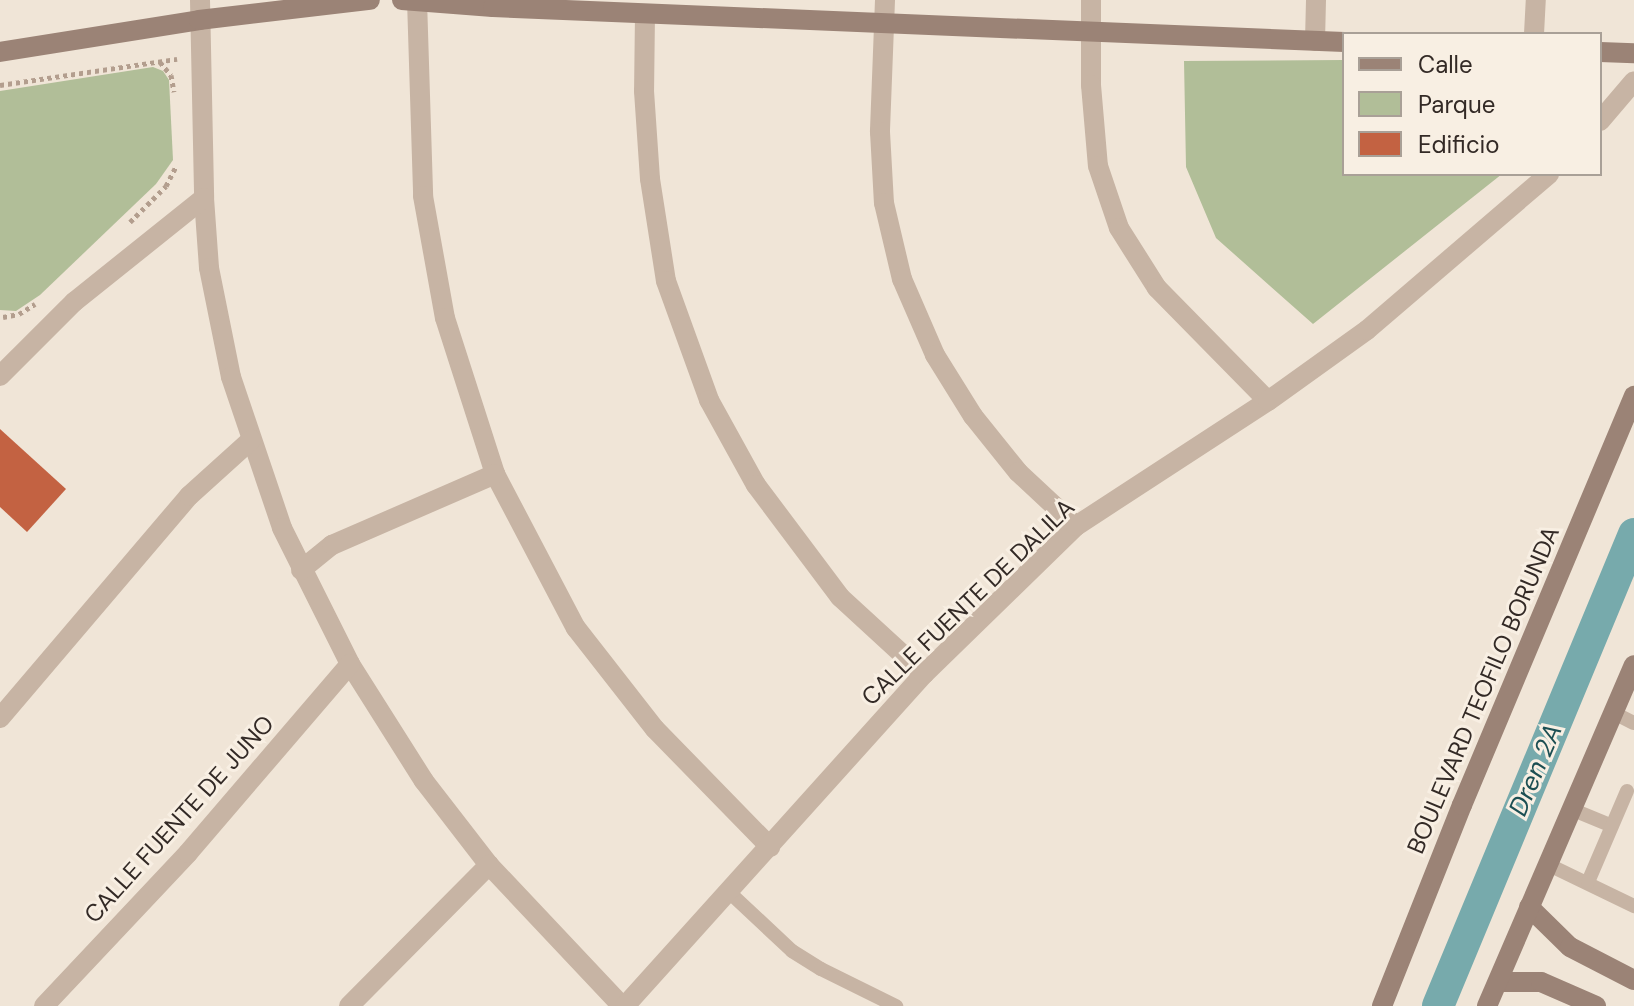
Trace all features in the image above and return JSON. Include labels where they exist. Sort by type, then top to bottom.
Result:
[{"type":"street","points":[[0,52],[200,10],[370,0]]},
{"type":"street","points":[[770,847],[655,729],[576,628],[495,474],[445,318],[423,196],[412,0],[645,14],[1342,42]]},
{"type":"street","points":[[885,0],[880,132],[884,203],[902,279],[935,355],[973,416],[1018,472],[1076,526]]},
{"type":"street","points":[[1091,0],[1098,166],[1119,228],[1157,288],[1268,401]]},
{"type":"street","points":[[1315,41],[1316,0]]},
{"type":"street","points":[[1534,32],[1536,0]]},
{"type":"street","points":[[200,10],[204,198],[209,268],[231,377],[251,440],[301,570],[350,664],[424,781],[489,865],[624,1006]]},
{"type":"street","points":[[645,14],[644,91],[650,179],[666,281],[709,400],[756,485],[840,597],[924,674]]},
{"type":"street","points":[[1602,52],[1634,53]]},
{"type":"street","points":[[1602,119],[1634,81]]},
{"type":"street","name":"CALLE FUENTE DE DALILA","points":[[624,1006],[924,674],[1076,526],[1268,401],[1367,330],[1547,176]]},
{"type":"street","points":[[4,365],[74,302],[204,198]]},
{"type":"street","name":"BOULEVARD TEOFILO BORUNDA","points":[[1382,1006],[1468,790],[1634,396]]},
{"type":"street","points":[[0,718],[189,496],[251,440]]},
{"type":"street","points":[[301,570],[332,545],[495,474]]},
{"type":"street","name":"CALLE FUENTE DE JUNO","points":[[44,1006],[188,853],[350,664]]},
{"type":"street","points":[[1487,1006],[1634,665]]},
{"type":"street","points":[[349,1006],[489,865]]},
{"type":"street","points":[[1529,907],[1570,947],[1634,980]]},
{"type":"street","points":[[1499,982],[1541,982],[1596,1006]]},
{"type":"lane","points":[[1614,713],[1634,723]]},
{"type":"lane","points":[[1588,882],[1627,791]]},
{"type":"lane","points":[[1571,809],[1612,826]]},
{"type":"lane","points":[[1547,864],[1634,906]]},
{"type":"lane","points":[[729,892],[792,951],[896,1006]]},
{"type":"path","points":[[0,85],[200,55]]},
{"type":"path","points":[[160,62],[171,75],[175,102]]},
{"type":"path","points":[[127,224],[166,186],[175,173],[178,157]]},
{"type":"path","points":[[3,317],[19,314],[46,294]]},
{"type":"green space","points":[[1342,60],[1342,176],[1499,176],[1313,324],[1216,238],[1186,167],[1184,61]]},
{"type":"green space","points":[[153,67],[163,71],[169,80],[173,160],[156,184],[40,295],[16,311],[0,310],[0,91]]},
{"type":"building","points":[[0,429],[66,489],[27,532],[0,507]]},
{"type":"waterway","name":"Dren 2A","points":[[1438,1006],[1634,534]]}]
